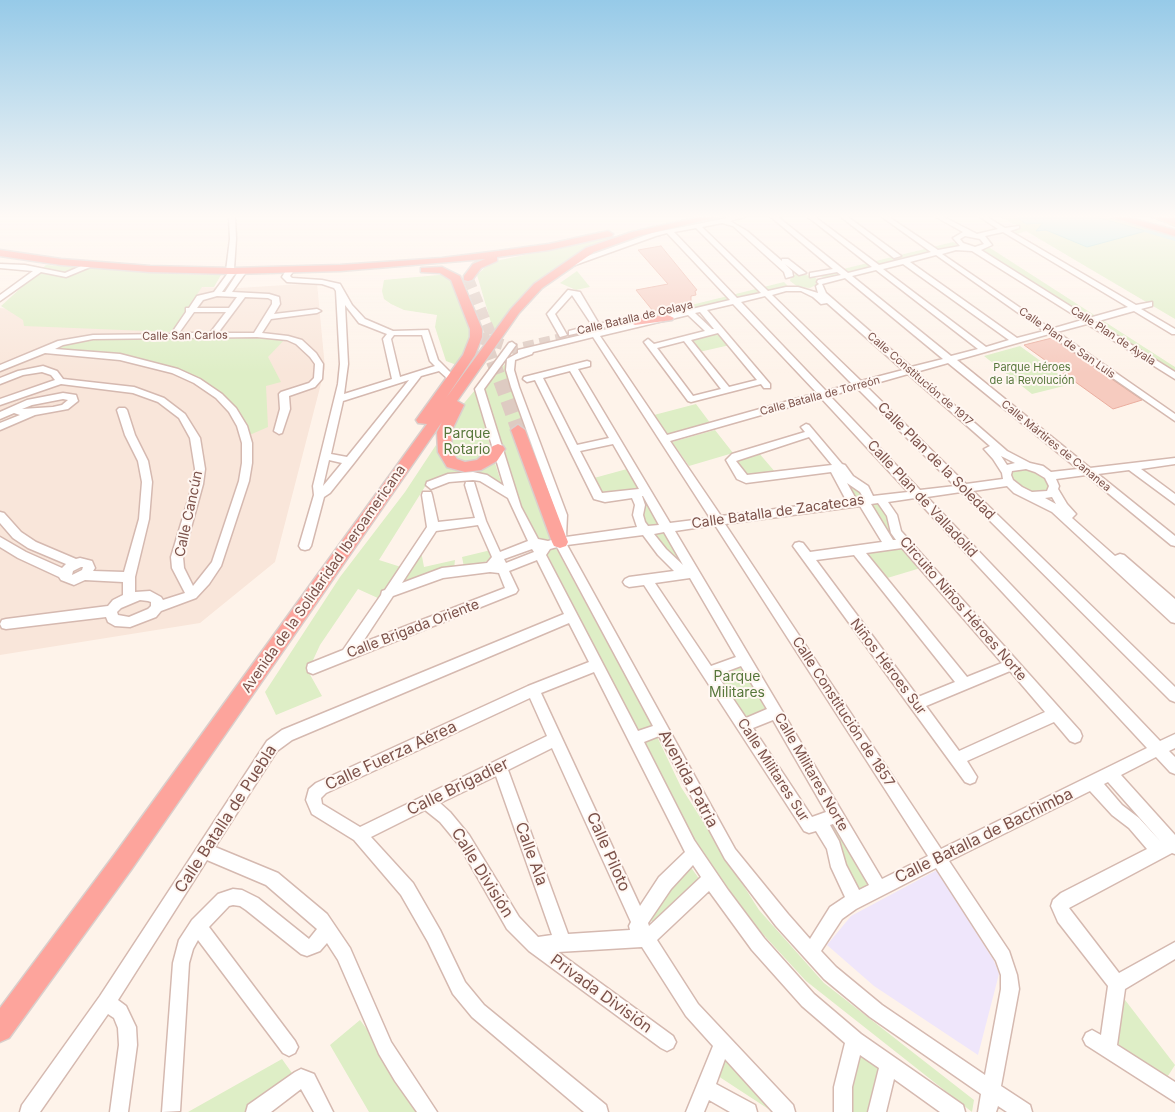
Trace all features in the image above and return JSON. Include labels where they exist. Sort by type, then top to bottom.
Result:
[{"type":"highway","points":[[185,269],[235,271],[316,269]]},
{"type":"highway","points":[[343,269],[373,273],[435,269],[452,274],[457,280],[476,333],[472,350],[420,426],[413,440],[411,455]]},
{"type":"highway","points":[[450,269],[454,270],[465,279],[473,269]]},
{"type":"highway","name":"Avenida de la Solidaridad Iberoamericana","points":[[0,1028],[129,854],[515,311],[538,286],[561,269]]},
{"type":"highway","points":[[235,283],[260,270]]},
{"type":"highway","points":[[635,322],[668,318]]},
{"type":"highway","points":[[461,366],[500,332]]},
{"type":"highway","points":[[480,360],[475,378],[452,413],[444,432],[444,446],[447,458],[452,463],[465,467],[484,464],[498,449]]},
{"type":"highway","points":[[518,430],[546,546]]},
{"type":"street","points":[[28,269],[66,274],[81,269]]},
{"type":"street","name":"Calle Plan de Valladolid","points":[[705,269],[1175,767]]},
{"type":"street","name":"Calle Plan de la Soledad","points":[[742,269],[1175,696]]},
{"type":"street","points":[[786,269],[788,271],[788,278]]},
{"type":"street","points":[[794,269],[813,275],[856,269]]},
{"type":"street","name":"Calle Mártires de Cananea","points":[[838,269],[1175,542]]},
{"type":"street","points":[[879,269],[985,350]]},
{"type":"street","points":[[916,269],[1017,342]]},
{"type":"street","name":"Calle Plan de San Luis","points":[[960,269],[1175,418]]},
{"type":"street","name":"Calle Plan de Ayala","points":[[1006,269],[1175,376]]},
{"type":"street","name":"Calle Plan de Ayala","points":[[1021,269],[1175,367]]},
{"type":"street","points":[[1070,269],[1175,332]]},
{"type":"street","points":[[0,299],[39,270]]},
{"type":"street","points":[[291,270],[286,277],[290,280],[332,283],[340,290],[344,306],[341,325],[344,364],[339,395],[325,456],[319,495],[305,546]]},
{"type":"street","points":[[227,294],[235,283],[235,271]]},
{"type":"street","points":[[217,294],[235,271]]},
{"type":"street","points":[[820,284],[842,272]]},
{"type":"street","name":"Calle Batalla de Celaya","points":[[764,291],[802,273]]},
{"type":"street","name":"Calle Constitución de 1917","points":[[813,275],[820,284],[822,294],[908,372],[997,457],[1007,477]]},
{"type":"street","name":"Calle Constitución de 1917","points":[[788,278],[801,289],[816,295],[1004,453],[1026,465]]},
{"type":"street","name":"Calle Batalla de Celaya","points":[[529,352],[597,331],[732,298],[764,291],[801,289],[820,284]]},
{"type":"street","name":"Calle Constitución de 1857","points":[[563,335],[551,314],[571,292],[577,294],[597,331],[664,439],[1002,957],[1009,975],[1010,989],[987,1112]]},
{"type":"street","points":[[173,336],[189,310],[202,297],[217,294],[276,299],[277,302],[257,335]]},
{"type":"street","points":[[212,336],[243,295]]},
{"type":"street","name":"Calle Batalla de Celaya","points":[[512,346],[530,344],[563,335],[668,318],[702,310],[732,298]]},
{"type":"street","name":"Calle Batalla de Torreón","points":[[664,439],[1149,304]]},
{"type":"street","points":[[344,306],[362,321],[392,333],[425,332],[439,366],[452,378]]},
{"type":"street","points":[[189,310],[232,310]]},
{"type":"street","points":[[702,310],[715,331]]},
{"type":"street","points":[[268,317],[317,312]]},
{"type":"street","points":[[690,312],[715,331],[765,383],[691,399],[650,345],[686,339],[715,331]]},
{"type":"street","points":[[341,325],[362,321]]},
{"type":"street","points":[[392,333],[387,339],[395,379]]},
{"type":"street","name":"Calle San Carlos","points":[[0,368],[43,350],[93,337],[257,335],[288,338],[299,342],[319,364],[316,382],[284,394],[285,409],[279,431]]},
{"type":"street","points":[[686,339],[727,390]]},
{"type":"street","points":[[512,346],[509,350],[512,353],[529,352]]},
{"type":"street","name":"Avenida Patria","points":[[512,346],[479,389],[513,496],[661,729],[730,854],[782,920],[830,972],[876,1011],[1023,1112]]},
{"type":"street","points":[[43,350],[120,357],[175,371],[219,396],[233,410],[242,426],[247,443],[247,463],[244,481],[217,563],[206,581],[192,595],[157,607],[147,616],[130,622],[114,620],[110,611]]},
{"type":"street","points":[[386,594],[442,573],[490,567],[503,569],[546,546],[562,515],[510,370],[511,359],[529,352]]},
{"type":"street","points":[[527,379],[588,364]]},
{"type":"street","points":[[339,395],[439,366]]},
{"type":"street","points":[[339,395],[354,394],[395,379],[416,376],[439,366]]},
{"type":"street","name":"Calle Militares Norte","points":[[573,368],[615,440],[641,493],[667,527],[690,574],[745,659],[878,888]]},
{"type":"street","points":[[0,381],[21,373],[43,369],[54,373],[60,381]]},
{"type":"street","points":[[319,495],[326,490],[350,461],[416,376]]},
{"type":"street","points":[[538,376],[600,498],[641,493],[638,515],[647,531],[662,552],[690,574]]},
{"type":"street","name":"Calle Cancún","points":[[0,402],[60,381],[116,386],[149,394],[182,416],[195,438],[200,468],[198,484],[177,557],[180,573],[192,595]]},
{"type":"street","points":[[335,418],[354,394]]},
{"type":"street","points":[[0,416],[13,409],[30,402],[63,396],[73,397],[73,401],[65,406],[33,413],[24,413],[13,409]]},
{"type":"street","points":[[122,410],[130,435],[143,461],[147,482],[144,519],[129,577],[129,598]]},
{"type":"street","points":[[2,428],[33,413]]},
{"type":"street","points":[[838,468],[745,479],[730,458],[808,430],[867,501]]},
{"type":"street","points":[[574,449],[615,440]]},
{"type":"street","points":[[325,456],[350,461]]},
{"type":"street","points":[[1049,476],[1174,461]]},
{"type":"street","points":[[1175,606],[1063,506],[1053,490],[1054,486],[1049,476],[1039,469],[1026,465],[1013,466],[1007,477],[1018,490],[1056,510],[1175,618]]},
{"type":"street","points":[[1131,466],[1175,500]]},
{"type":"street","points":[[838,468],[864,490],[867,501]]},
{"type":"street","points":[[431,485],[448,478],[473,476],[483,478],[513,496]]},
{"type":"street","name":"Calle Batalla de Zacatecas","points":[[546,546],[667,527],[964,488],[1007,477]]},
{"type":"street","points":[[470,485],[481,521],[503,569]]},
{"type":"street","points":[[1031,496],[1045,496],[1053,490]]},
{"type":"street","points":[[348,654],[386,594],[433,527],[426,495]]},
{"type":"street","name":"Circuito Niños Héroes Norte","points":[[867,501],[892,515],[896,533],[1075,736]]},
{"type":"street","name":"Circuito Niños Héroes Norte","points":[[867,501],[890,546]]},
{"type":"street","points":[[0,516],[17,534],[32,545],[75,563],[85,562],[89,568],[86,573],[74,580],[68,579],[64,574],[0,541]]},
{"type":"street","points":[[433,527],[481,521]]},
{"type":"street","points":[[857,550],[905,543]]},
{"type":"street","points":[[490,567],[498,557],[546,546]]},
{"type":"street","name":"Avenida Patria","points":[[546,546],[572,616],[596,665],[694,853],[710,879],[758,944],[808,1000],[855,1040],[956,1112]]},
{"type":"street","points":[[857,550],[965,684]]},
{"type":"street","name":"Niños Héroes Sur","points":[[857,550],[803,552],[970,777]]},
{"type":"street","points":[[64,574],[75,563]]},
{"type":"street","name":"Calle Brigada Oriente","points":[[313,668],[512,590],[503,569]]},
{"type":"street","points":[[86,573],[88,576],[129,577]]},
{"type":"street","points":[[629,582],[690,574]]},
{"type":"street","name":"Calle Militares Sur","points":[[647,580],[809,826],[836,815]]},
{"type":"street","points":[[2,624],[110,611],[129,598],[150,596],[157,600],[157,607]]},
{"type":"street","name":"Calle Batalla de Puebla","points":[[29,1112],[106,1002],[265,756],[279,740],[572,616]]},
{"type":"street","points":[[708,673],[745,659]]},
{"type":"street","name":"Calle Fuerza Aérea","points":[[596,665],[533,690],[321,788],[314,794],[312,800],[317,809],[359,834],[407,889],[434,936],[459,988],[478,1011],[599,1112]]},
{"type":"street","points":[[916,704],[1011,665]]},
{"type":"street","name":"Calle Piloto","points":[[533,690],[639,921]]},
{"type":"street","points":[[743,726],[776,712]]},
{"type":"street","points":[[956,759],[1056,714]]},
{"type":"street","points":[[635,739],[661,729]]},
{"type":"street","name":"Calle Brigadier","points":[[359,834],[556,739]]},
{"type":"street","name":"Calle Batalla de Bachimba","points":[[811,952],[836,912],[855,900],[1175,740]]},
{"type":"street","name":"Calle Ala","points":[[500,767],[563,942]]},
{"type":"street","points":[[1110,773],[1170,847]]},
{"type":"street","points":[[1092,782],[1117,810],[1170,847]]},
{"type":"street","name":"Calle División","points":[[427,802],[446,817],[464,840],[513,923],[535,946]]},
{"type":"street","name":"Calle Militares Sur","points":[[819,822],[834,846],[839,868],[855,900]]},
{"type":"street","points":[[1108,1049],[1117,984],[1064,916],[1059,906],[1066,899],[1170,847]]},
{"type":"street","points":[[204,851],[272,879],[306,906],[328,929],[344,954],[385,1048],[401,1075],[428,1112]]},
{"type":"street","points":[[694,853],[665,883],[639,921],[640,938],[692,1010],[786,1112]]},
{"type":"street","points":[[535,946],[563,942],[640,938],[710,879]]},
{"type":"street","points":[[171,1111],[181,964],[185,946],[198,926],[224,900],[233,897],[242,898],[252,904],[307,948],[314,945],[328,929]]},
{"type":"street","points":[[198,926],[289,1047]]},
{"type":"street","name":"Privada División","points":[[535,946],[667,1042]]},
{"type":"street","points":[[1117,984],[1175,950]]},
{"type":"street","points":[[106,1002],[120,1012],[127,1026],[128,1045],[119,1112]]},
{"type":"street","points":[[1092,1039],[1172,1088]]},
{"type":"street","points":[[843,1112],[843,1086],[855,1040]]},
{"type":"street","points":[[696,1112],[723,1042]]},
{"type":"street","points":[[877,1112],[889,1064]]},
{"type":"street","points":[[255,1112],[301,1078],[308,1081],[324,1112]]},
{"type":"street","points":[[705,1088],[748,1112]]},
{"type":"shaded area","points":[[317,283],[325,368],[275,562],[200,623],[0,655],[0,308],[75,316],[195,287],[239,288]]},
{"type":"shaded area","points":[[937,870],[994,961],[999,974],[978,1055],[874,986],[827,945],[851,916]]},
{"type":"green space","points":[[42,269],[101,269],[221,275],[214,287],[202,287],[172,332],[24,326],[23,320],[1,306]]},
{"type":"green space","points":[[484,269],[555,269],[549,272],[494,333],[477,275]]},
{"type":"green space","points":[[844,269],[869,269],[826,279],[819,275]]},
{"type":"green space","points":[[1009,269],[1023,269],[1175,367],[1175,375]]},
{"type":"green space","points":[[1090,269],[1175,269],[1175,319]]},
{"type":"green space","points":[[577,271],[590,287],[576,290],[560,283]]},
{"type":"green space","points":[[449,274],[476,333],[457,369],[454,364],[446,361],[435,327],[437,315],[404,310],[384,299],[382,291],[384,280]]},
{"type":"green space","points":[[796,274],[813,276],[818,280],[818,284],[810,288],[798,287],[790,281],[791,277]]},
{"type":"green space","points":[[784,282],[791,289],[668,318],[635,319]]},
{"type":"green space","points":[[719,333],[730,345],[699,352],[689,340]]},
{"type":"green space","points":[[252,335],[286,338],[268,357],[281,382],[266,386],[268,427],[245,437],[222,399],[189,377],[155,365],[48,348],[93,337]]},
{"type":"green space","name":"Parque Héroes de la Revolución","points":[[1020,346],[1072,384],[1032,394],[984,356]]},
{"type":"green space","points":[[509,359],[558,515],[551,539],[538,540],[521,507],[483,391]]},
{"type":"green space","name":"Parque Rotario","points":[[475,390],[491,449],[482,461],[469,464],[451,457],[446,431],[455,414]]},
{"type":"green space","points":[[696,404],[711,424],[668,435],[654,415]]},
{"type":"green space","points":[[715,430],[733,453],[689,466],[672,442]]},
{"type":"green space","points":[[436,445],[444,462],[452,470],[486,468],[494,460],[502,485],[484,476],[442,478],[426,485],[379,560],[401,567],[380,599],[358,589],[320,645],[308,671],[322,696],[276,715],[265,692],[340,577],[405,492]]},
{"type":"green space","points":[[758,452],[776,473],[746,477],[732,459]]},
{"type":"green space","points":[[1023,465],[1049,476],[1050,494],[1031,496],[1006,479],[1013,466]]},
{"type":"green space","points":[[841,467],[870,500],[880,499],[905,543],[890,545],[865,501],[854,501]]},
{"type":"green space","points":[[627,469],[639,490],[602,493],[594,478]]},
{"type":"green space","points":[[646,492],[693,571],[686,575],[640,521],[639,495]]},
{"type":"green space","points":[[906,546],[924,567],[884,579],[863,553]]},
{"type":"green space","points":[[556,548],[651,724],[681,787],[759,910],[824,983],[974,1100],[972,1112],[806,981],[738,907],[680,817],[630,721],[546,552]]},
{"type":"green space","points":[[491,550],[493,560],[464,567],[462,557]]},
{"type":"green space","points":[[421,551],[424,567],[455,560],[454,569],[396,587]]},
{"type":"green space","name":"Parque Militares","points":[[743,665],[770,710],[742,721],[713,677]]},
{"type":"green space","points":[[834,816],[879,888],[857,899],[819,822]]},
{"type":"green space","points":[[690,866],[700,880],[654,924],[646,914]]},
{"type":"green space","points":[[1122,996],[1175,1065],[1166,1079],[1118,1044]]},
{"type":"green space","points":[[360,1020],[429,1112],[369,1112],[330,1045]]},
{"type":"green space","points":[[859,1047],[884,1065],[872,1112],[851,1112],[849,1101]]},
{"type":"green space","points":[[726,1056],[777,1112],[773,1112],[718,1076]]},
{"type":"green space","points":[[282,1059],[297,1080],[256,1112],[188,1112]]},
{"type":"building","points":[[655,269],[680,269],[697,290],[695,291],[696,295],[691,296],[691,301],[653,311],[636,290],[668,284]]},
{"type":"building","points":[[1052,338],[1142,400],[1113,409],[1024,345]]},
{"type":"tunnel","points":[[468,278],[492,337],[498,343],[516,349],[635,322]]},
{"type":"tunnel","points":[[483,333],[494,363]]},
{"type":"tunnel","points":[[493,361],[518,430]]}]
